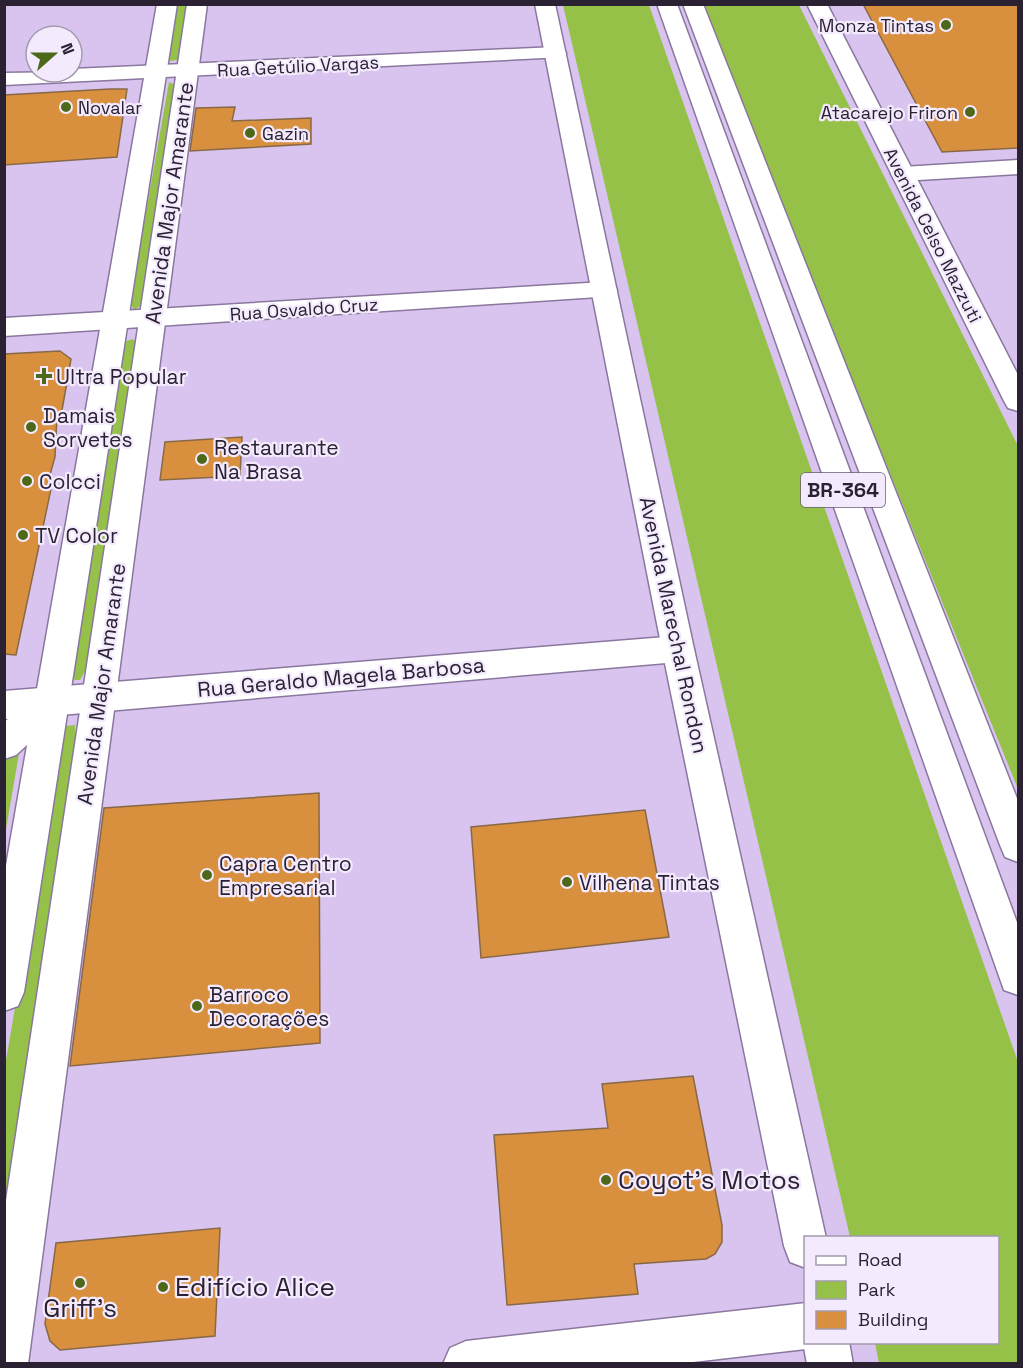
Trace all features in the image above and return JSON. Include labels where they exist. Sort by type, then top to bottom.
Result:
[{"type":"main road","name":"Avenida Major Amarante","points":[[4,992],[167,4]]},
{"type":"main road","name":"Avenida Major Amarante","points":[[5,1364],[197,4]]},
{"type":"main road","name":"Avenida Marechal Rondon","points":[[545,4],[678,648],[804,1237]]},
{"type":"main road","name":"BR-364","points":[[667,4],[1018,976]]},
{"type":"main road","name":"BR-364","points":[[693,4],[1018,845]]},
{"type":"main road","name":"Avenida Celso Mazzuti","points":[[817,4],[1018,401]]},
{"type":"main road","name":"Rua Getúlio Vargas","points":[[4,79],[556,53]]},
{"type":"main road","points":[[902,174],[1018,167]]},
{"type":"main road","name":"Rua Osvaldo Cruz","points":[[4,327],[604,290]]},
{"type":"main road","name":"Rua Geraldo Magela Barbosa","points":[[4,705],[678,648]]},
{"type":"main road","points":[[4,744],[52,701]]},
{"type":"main road","points":[[466,1364],[804,1326]]},
{"type":"main road","points":[[826,1344],[830,1364]]},
{"type":"green space","points":[[177,5],[186,5],[180,54],[178,60],[170,61],[168,58]]},
{"type":"green space","points":[[563,5],[649,5],[1018,1062],[1018,1363],[879,1363],[875,1344],[999,1344],[999,1236],[850,1236]]},
{"type":"green space","points":[[700,5],[799,5],[1018,446],[1018,789]]},
{"type":"green space","points":[[169,82],[175,85],[142,305],[134,310],[130,303]]},
{"type":"green space","points":[[133,339],[136,342],[136,355],[89,664],[80,680],[75,680],[70,675],[124,342]]},
{"type":"green space","points":[[75,725],[75,744],[5,1221],[5,1066],[62,735],[66,726]]},
{"type":"green space","points":[[5,729],[21,742],[5,835]]},
{"type":"building","points":[[863,4],[1018,4],[1018,148],[942,152]]},
{"type":"building","points":[[127,89],[117,157],[4,165],[4,95]]},
{"type":"building","name":"Gazin","points":[[235,107],[232,121],[311,118],[311,144],[190,151],[196,108]]},
{"type":"building","points":[[60,351],[71,359],[61,416],[57,416],[55,457],[46,489],[51,489],[16,655],[4,654],[4,354]]},
{"type":"building","name":"Restaurante Na Brasa","points":[[242,437],[240,476],[160,480],[165,442]]},
{"type":"building","points":[[319,793],[320,1043],[70,1066],[104,808]]},
{"type":"building","name":"Vilhena Tintas","points":[[645,810],[669,937],[481,958],[471,827]]},
{"type":"building","name":"Coyot's Motos","points":[[693,1076],[722,1225],[722,1242],[715,1254],[706,1259],[634,1264],[638,1294],[507,1305],[494,1135],[608,1128],[602,1084]]},
{"type":"building","name":"Edifício Alice","points":[[220,1228],[215,1336],[60,1350],[50,1341],[45,1324],[56,1243]]},
{"type":"place","name":"Monza Tintas","points":[[946,25]]},
{"type":"place","name":"Novalar","points":[[66,107]]},
{"type":"place","name":"Atacarejo Friron","points":[[970,112]]},
{"type":"place","name":"Gazin","points":[[250,133]]},
{"type":"place","name":"Ultra Popular","points":[[44,376]]},
{"type":"place","name":"Damais Sorvetes","points":[[31,427]]},
{"type":"place","name":"Restaurante Na Brasa","points":[[202,459]]},
{"type":"place","name":"Colcci","points":[[27,481]]},
{"type":"place","name":"TV Color","points":[[23,535]]},
{"type":"place","name":"Capra Centro Empresarial","points":[[207,875]]},
{"type":"place","name":"Vilhena Tintas","points":[[567,882]]},
{"type":"place","name":"Barroco Decorações","points":[[197,1006]]},
{"type":"place","name":"Coyot's Motos","points":[[606,1180]]},
{"type":"place","name":"Griff's","points":[[80,1283]]},
{"type":"place","name":"Edifício Alice","points":[[163,1287]]}]
